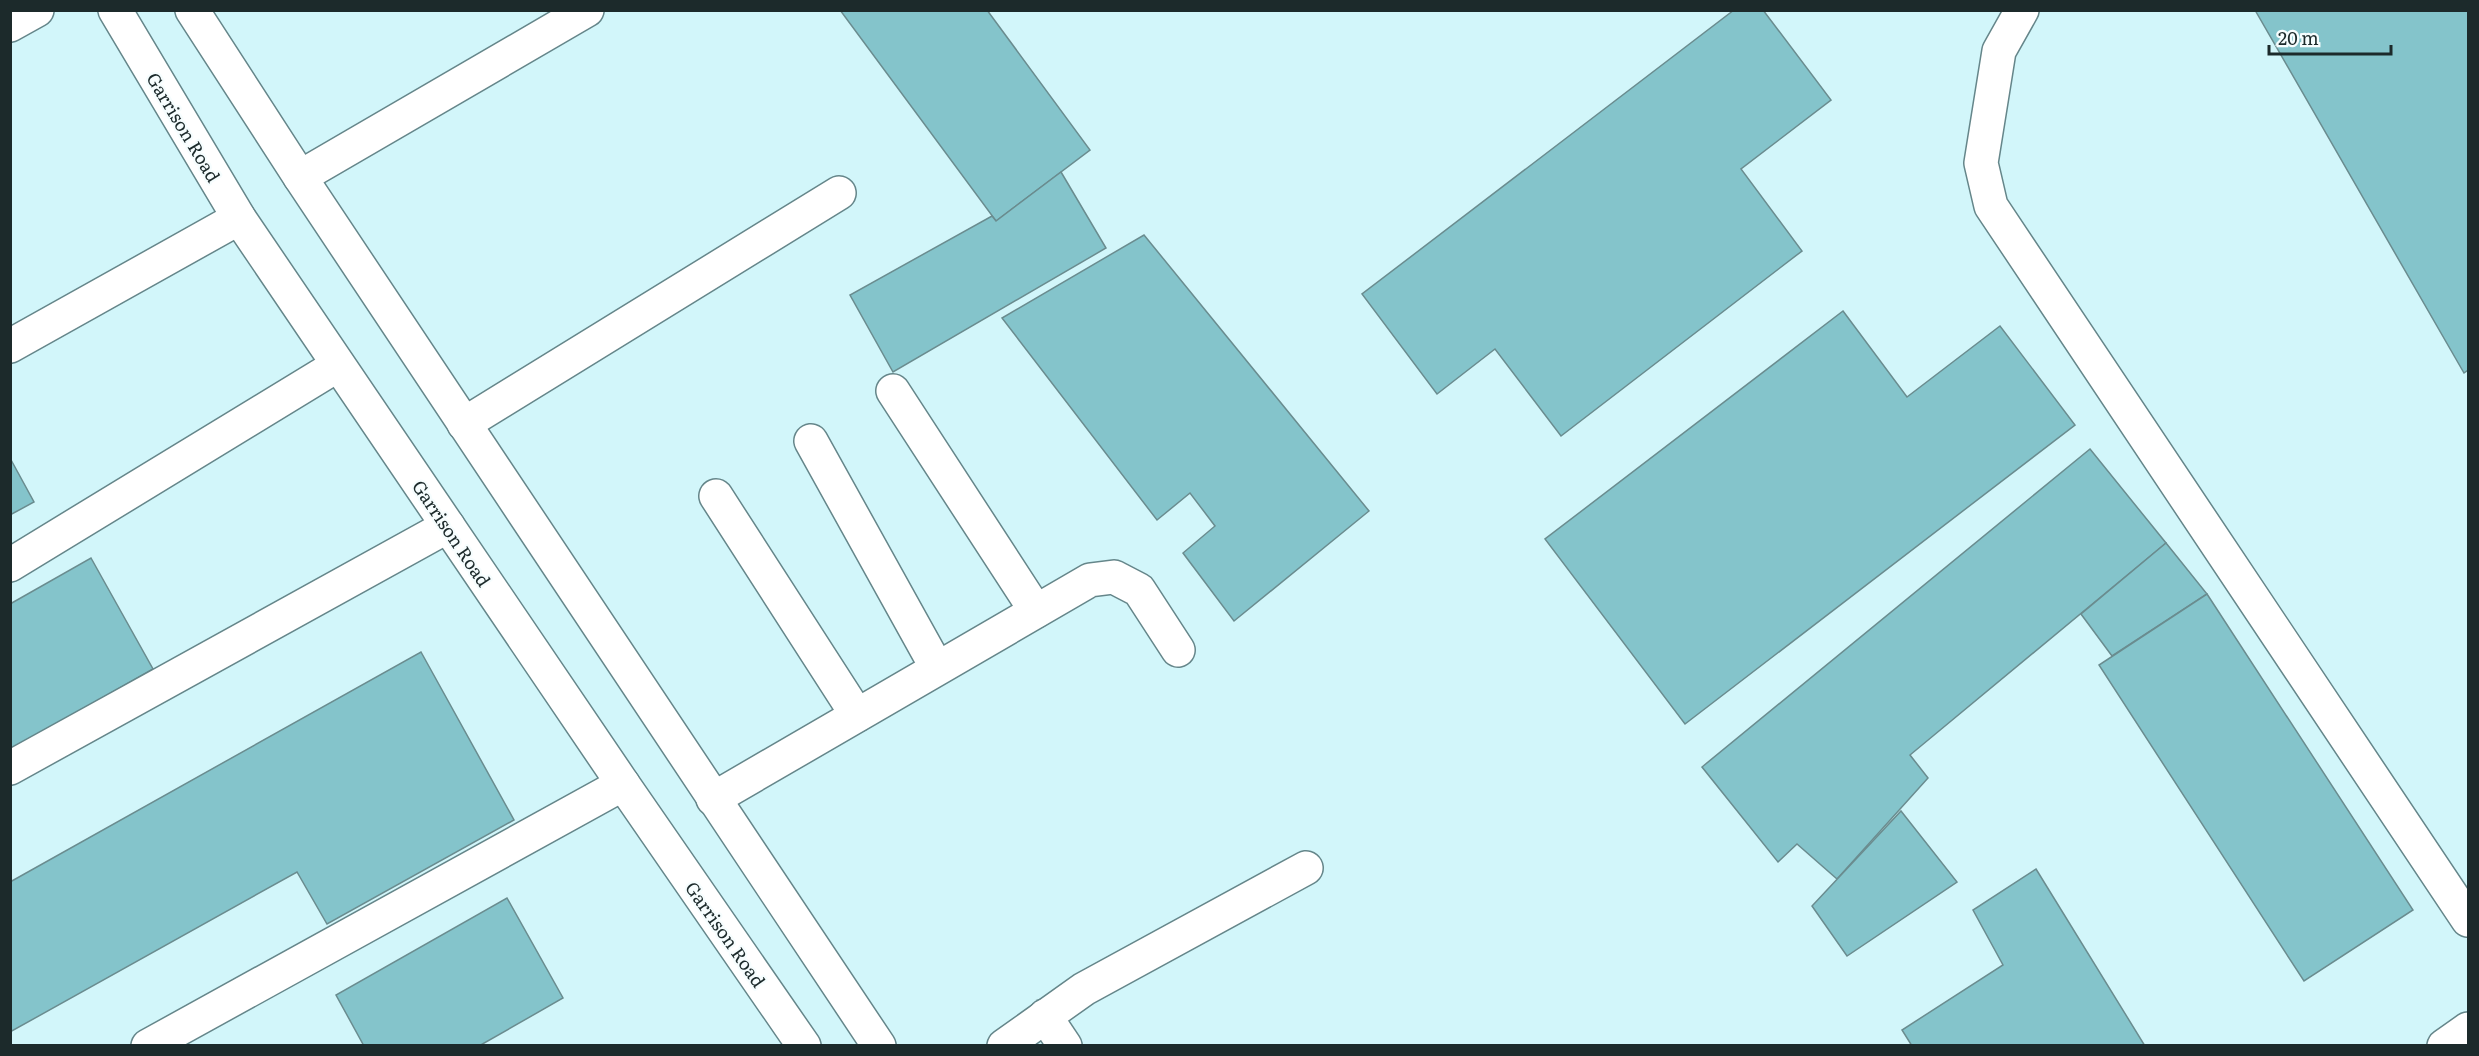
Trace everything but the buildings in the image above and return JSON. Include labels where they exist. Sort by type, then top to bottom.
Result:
[{"type":"main road","points":[[10,25],[37,10]]},
{"type":"main road","name":"Garrison Road","points":[[115,10],[239,218],[802,1045]]},
{"type":"main road","points":[[192,10],[300,177],[879,1046]]},
{"type":"main road","points":[[300,177],[587,10]]},
{"type":"main road","points":[[2022,10],[1999,51],[1981,163],[1991,206],[2469,920]]},
{"type":"main road","points":[[464,424],[839,193]]},
{"type":"main road","points":[[10,346],[239,218]]},
{"type":"main road","points":[[10,565],[338,365]]},
{"type":"main road","points":[[893,391],[1036,610]]},
{"type":"main road","points":[[811,441],[937,668]]},
{"type":"main road","points":[[716,496],[857,715]]},
{"type":"main road","points":[[10,768],[448,526]]},
{"type":"main road","points":[[713,799],[1090,580],[1114,577],[1139,590],[1178,650]]},
{"type":"main road","points":[[148,1046],[623,784]]},
{"type":"main road","points":[[1004,1046],[1084,989],[1306,868]]},
{"type":"main road","points":[[1046,1016],[1065,1046]]},
{"type":"main road","points":[[2444,1046],[2469,1029]]}]
